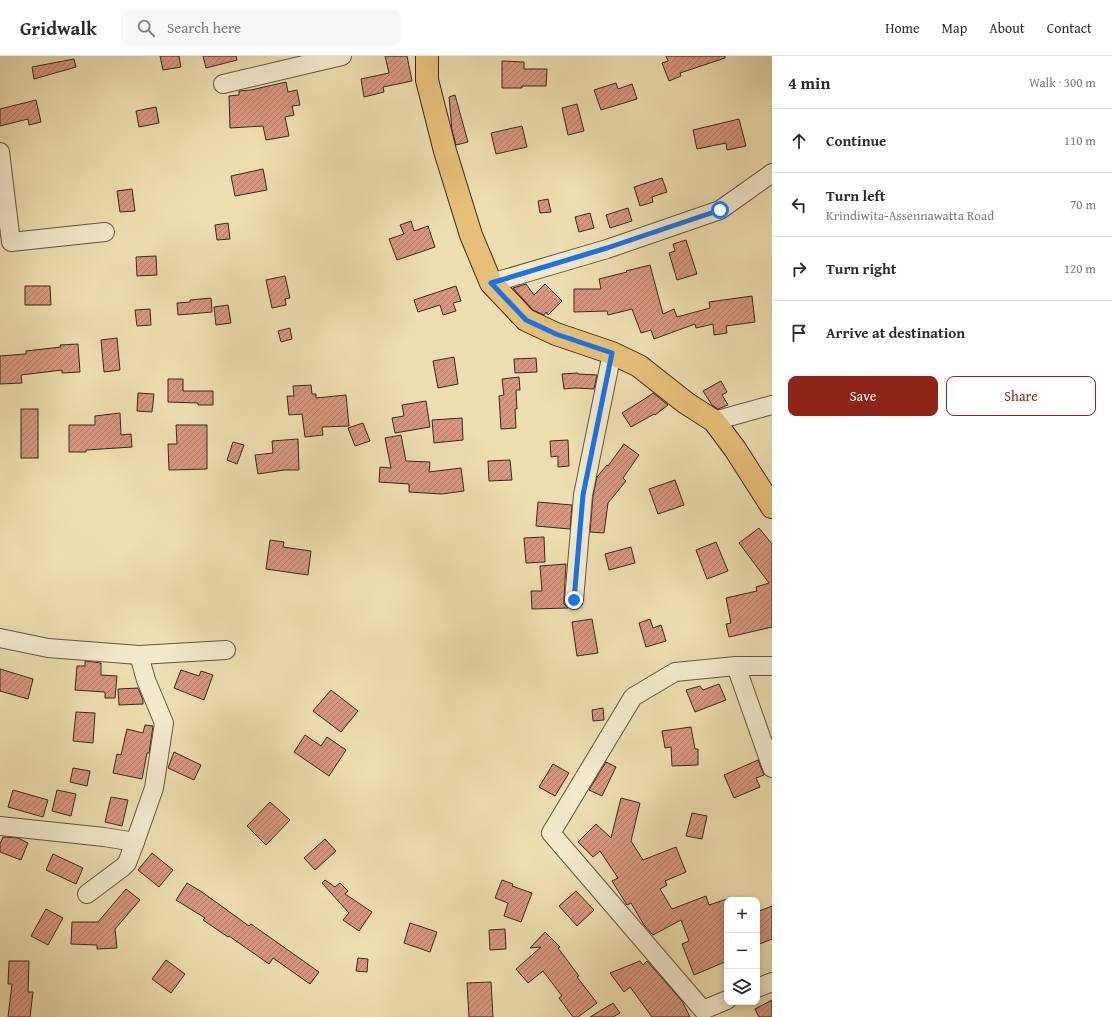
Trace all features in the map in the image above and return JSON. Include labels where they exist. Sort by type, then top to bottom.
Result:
[{"type":"main road","points":[[427,56],[428,80],[445,151],[471,235],[491,283],[526,320],[556,334],[612,353],[639,366],[686,402],[714,421],[735,449],[772,507]]},
{"type":"street","points":[[222,84],[342,56]]},
{"type":"street","points":[[0,152],[11,242],[105,232]]},
{"type":"street","points":[[491,283],[607,248],[720,210],[772,173]]},
{"type":"street","points":[[574,600],[583,495],[612,353]]},
{"type":"street","points":[[714,421],[772,405]]},
{"type":"street","points":[[0,638],[48,648],[139,655],[226,650]]},
{"type":"street","points":[[87,894],[127,863],[154,788],[164,723],[146,680],[139,655]]},
{"type":"street","points":[[736,666],[772,768]]},
{"type":"street","points":[[724,1001],[704,1010],[551,833],[633,697],[675,672],[736,666],[772,666]]},
{"type":"street","points":[[0,826],[104,837],[135,842]]},
{"type":"street","points":[[760,987],[772,982]]},
{"type":"building","points":[[160,56],[179,56],[181,67],[163,70]]},
{"type":"building","points":[[203,56],[236,56],[237,60],[206,68]]},
{"type":"building","points":[[385,56],[407,56],[412,81],[383,87],[384,92],[364,97],[361,79],[389,73]]},
{"type":"building","points":[[666,56],[725,56],[725,58],[680,73],[681,76],[669,81],[662,63],[668,61]]},
{"type":"building","points":[[74,59],[76,67],[34,79],[32,67]]},
{"type":"building","points":[[502,61],[524,62],[524,69],[547,69],[546,86],[502,88]]},
{"type":"building","points":[[286,82],[288,92],[297,90],[300,105],[292,106],[294,115],[285,117],[289,136],[266,140],[263,126],[230,128],[229,96],[239,95],[239,91],[251,90]]},
{"type":"building","points":[[616,83],[618,89],[632,84],[637,99],[601,110],[594,90]]},
{"type":"building","points":[[455,95],[468,142],[456,145],[452,130],[449,97]]},
{"type":"building","points":[[36,100],[41,122],[29,125],[28,119],[0,126],[0,109]]},
{"type":"building","points":[[577,104],[584,131],[568,135],[562,108]]},
{"type":"building","points":[[156,107],[159,123],[139,127],[136,111]]},
{"type":"building","points":[[739,119],[746,146],[727,150],[726,143],[697,149],[693,130]]},
{"type":"building","points":[[522,126],[527,147],[496,154],[491,133]]},
{"type":"building","points":[[263,169],[267,190],[235,196],[231,176]]},
{"type":"building","points":[[662,178],[667,192],[652,197],[653,202],[640,206],[634,187]]},
{"type":"building","points":[[132,189],[135,211],[120,212],[117,191]]},
{"type":"building","points":[[548,199],[551,212],[540,213],[538,201]]},
{"type":"building","points":[[628,208],[632,221],[610,228],[606,215]]},
{"type":"building","points":[[590,213],[594,228],[579,232],[575,217]]},
{"type":"building","points":[[411,221],[414,231],[428,226],[435,247],[397,260],[389,239],[404,234],[400,225]]},
{"type":"building","points":[[228,223],[230,239],[217,240],[215,225]]},
{"type":"building","points":[[686,240],[697,274],[677,280],[669,253],[675,251],[673,244]]},
{"type":"building","points":[[156,256],[157,275],[137,276],[136,257]]},
{"type":"building","points":[[650,265],[663,314],[674,309],[677,317],[710,308],[709,302],[752,296],[755,322],[726,326],[727,333],[714,335],[713,324],[696,328],[695,324],[654,339],[651,330],[641,333],[632,309],[608,315],[607,311],[574,312],[574,289],[601,289],[599,279]]},
{"type":"building","points":[[285,276],[290,298],[285,299],[286,305],[272,308],[266,280]]},
{"type":"building","points":[[526,284],[534,295],[545,284],[562,301],[548,315],[546,312],[544,315],[533,310],[513,288]]},
{"type":"building","points":[[25,286],[50,286],[51,305],[25,305]]},
{"type":"building","points":[[456,286],[461,301],[453,303],[456,311],[443,315],[440,305],[418,312],[414,300]]},
{"type":"building","points":[[211,298],[212,312],[178,315],[177,303]]},
{"type":"building","points":[[228,305],[231,323],[216,325],[214,307]]},
{"type":"building","points":[[150,309],[151,325],[137,326],[135,310]]},
{"type":"building","points":[[290,328],[292,339],[281,342],[278,331]]},
{"type":"building","points":[[117,338],[120,370],[104,372],[101,340]]},
{"type":"building","points":[[78,344],[80,372],[62,373],[62,370],[21,375],[22,383],[0,384],[0,356],[26,354],[26,351],[61,347],[60,345]]},
{"type":"building","points":[[454,357],[458,384],[438,388],[433,361]]},
{"type":"building","points":[[536,358],[537,372],[515,373],[514,359]]},
{"type":"building","points":[[578,373],[597,375],[594,389],[564,389],[562,374]]},
{"type":"building","points":[[519,377],[520,390],[516,390],[516,428],[501,429],[499,396],[504,395],[502,379]]},
{"type":"building","points":[[168,379],[183,379],[183,391],[213,391],[213,405],[168,402]]},
{"type":"building","points":[[721,381],[727,392],[722,395],[728,405],[718,409],[712,405],[703,391]]},
{"type":"building","points":[[311,385],[312,394],[316,394],[316,398],[346,395],[349,426],[322,427],[323,435],[305,437],[302,414],[289,415],[287,396],[294,396],[293,386]]},
{"type":"building","points":[[138,393],[154,394],[152,412],[137,411]]},
{"type":"building","points":[[653,393],[668,405],[655,415],[654,414],[631,427],[622,413]]},
{"type":"building","points":[[426,401],[430,427],[395,433],[392,418],[404,416],[402,405]]},
{"type":"building","points":[[21,409],[38,409],[38,458],[21,458]]},
{"type":"building","points":[[120,413],[121,435],[131,434],[132,447],[86,450],[86,452],[69,452],[69,425],[95,425],[95,416]]},
{"type":"building","points":[[462,418],[463,440],[434,443],[432,420]]},
{"type":"building","points":[[363,423],[370,441],[355,446],[348,428]]},
{"type":"building","points":[[176,425],[207,425],[207,469],[169,470],[168,444],[177,444]]},
{"type":"building","points":[[401,435],[406,461],[430,462],[429,472],[461,468],[464,491],[442,494],[409,492],[409,484],[379,482],[380,467],[391,468],[385,438]]},
{"type":"building","points":[[298,439],[299,470],[284,470],[258,474],[255,455],[273,453],[272,441]]},
{"type":"building","points":[[568,440],[569,466],[558,467],[558,456],[551,457],[550,441]]},
{"type":"building","points":[[233,442],[244,445],[237,464],[227,460]]},
{"type":"building","points":[[624,444],[639,455],[623,478],[626,481],[608,503],[604,533],[590,532],[593,496],[597,477],[607,465],[608,466]]},
{"type":"building","points":[[510,460],[512,480],[489,481],[488,461]]},
{"type":"building","points":[[675,480],[684,505],[658,514],[649,489]]},
{"type":"building","points":[[538,502],[572,505],[570,529],[536,526]]},
{"type":"building","points":[[759,528],[772,544],[772,627],[729,637],[726,624],[731,623],[726,598],[757,591],[756,587],[769,583],[739,543]]},
{"type":"building","points":[[544,537],[545,562],[526,563],[524,538]]},
{"type":"building","points":[[270,540],[284,542],[283,547],[311,551],[308,575],[266,569]]},
{"type":"building","points":[[716,542],[728,571],[707,579],[696,550]]},
{"type":"building","points":[[631,547],[635,563],[609,570],[605,554]]},
{"type":"building","points":[[566,564],[564,604],[568,608],[532,609],[531,591],[542,591],[540,566]]},
{"type":"building","points":[[592,619],[598,653],[577,656],[572,622]]},
{"type":"building","points":[[650,619],[653,628],[661,625],[666,641],[646,647],[639,623]]},
{"type":"building","points":[[85,661],[101,663],[101,675],[117,676],[115,698],[105,698],[105,692],[75,690],[77,666],[85,666]]},
{"type":"building","points":[[0,669],[33,679],[28,699],[0,691]]},
{"type":"building","points":[[181,670],[199,676],[201,671],[213,675],[204,700],[174,688]]},
{"type":"building","points":[[719,684],[726,700],[695,712],[686,690],[700,686],[703,690]]},
{"type":"building","points":[[138,688],[143,704],[119,705],[118,689]]},
{"type":"building","points":[[331,690],[358,711],[341,732],[313,711]]},
{"type":"building","points":[[603,708],[604,720],[593,721],[592,710]]},
{"type":"building","points":[[76,712],[95,713],[93,743],[73,741]]},
{"type":"building","points":[[145,725],[153,726],[149,753],[147,753],[142,779],[113,773],[117,754],[121,755],[127,729],[143,733]]},
{"type":"building","points":[[691,727],[695,749],[698,749],[698,765],[672,766],[671,747],[665,748],[662,731]]},
{"type":"building","points":[[305,735],[321,746],[327,737],[346,750],[329,776],[294,752]]},
{"type":"building","points":[[174,752],[201,765],[194,780],[168,768]]},
{"type":"building","points":[[758,760],[764,775],[756,778],[760,787],[734,798],[724,775]]},
{"type":"building","points":[[606,762],[616,767],[602,796],[589,790]]},
{"type":"building","points":[[553,764],[569,773],[555,796],[539,787]]},
{"type":"building","points":[[73,768],[90,771],[87,786],[70,782]]},
{"type":"building","points":[[13,790],[48,800],[43,817],[8,807]]},
{"type":"building","points":[[57,790],[76,794],[71,816],[52,811]]},
{"type":"building","points":[[111,797],[128,800],[122,826],[105,822]]},
{"type":"building","points":[[621,798],[640,803],[631,841],[643,860],[676,847],[686,872],[665,881],[667,885],[660,889],[672,909],[706,896],[709,905],[724,900],[724,962],[694,975],[682,944],[689,941],[681,920],[653,935],[644,925],[631,903],[627,905],[612,881],[618,878],[600,851],[593,857],[578,842],[596,824],[611,838]]},
{"type":"building","points":[[270,802],[290,820],[266,845],[247,826]]},
{"type":"building","points":[[692,813],[707,816],[702,839],[686,836]]},
{"type":"building","points":[[3,837],[18,838],[28,843],[21,860],[0,852],[0,844]]},
{"type":"building","points":[[325,839],[336,851],[315,870],[304,858]]},
{"type":"building","points":[[152,853],[173,870],[159,887],[138,870]]},
{"type":"building","points":[[53,854],[83,868],[76,884],[46,870]]},
{"type":"building","points":[[325,880],[335,887],[340,883],[348,891],[345,894],[372,912],[359,931],[343,920],[349,913],[322,883]]},
{"type":"building","points":[[502,880],[513,884],[512,886],[532,893],[521,922],[504,916],[508,903],[495,898]]},
{"type":"building","points":[[187,883],[249,926],[251,924],[319,972],[310,984],[273,958],[269,964],[229,936],[228,937],[203,920],[205,918],[176,900]]},
{"type":"building","points":[[126,889],[140,900],[115,929],[117,948],[97,949],[97,945],[71,944],[72,922],[98,922]]},
{"type":"building","points":[[576,891],[594,910],[577,926],[559,906]]},
{"type":"building","points":[[772,906],[772,939],[760,944],[760,933],[760,911]]},
{"type":"building","points":[[46,909],[63,918],[48,945],[31,936]]},
{"type":"building","points":[[410,923],[437,932],[430,952],[404,943]]},
{"type":"building","points":[[505,929],[506,949],[490,950],[489,930]]},
{"type":"building","points":[[545,932],[560,947],[558,948],[579,976],[577,977],[597,1003],[578,1017],[573,1017],[559,998],[562,996],[543,971],[528,983],[516,969],[541,947],[530,948]]},
{"type":"building","points":[[358,958],[368,959],[367,972],[356,971]]},
{"type":"building","points":[[166,960],[185,974],[171,993],[152,979]]},
{"type":"building","points":[[9,961],[29,961],[28,992],[33,992],[30,1017],[8,1017],[12,984],[8,984]]},
{"type":"building","points":[[640,961],[643,965],[647,961],[682,1001],[690,1017],[652,1017],[630,987],[624,992],[610,973]]},
{"type":"building","points":[[491,982],[493,1017],[469,1017],[467,983]]},
{"type":"building","points":[[772,1000],[772,1017],[759,1017],[755,1009]]},
{"type":"building","points":[[613,1003],[620,1013],[613,1017],[590,1017]]},
{"type":"route","points":[[574,600],[583,495],[612,353],[556,334],[526,320],[491,283],[607,248],[720,210]]}]
